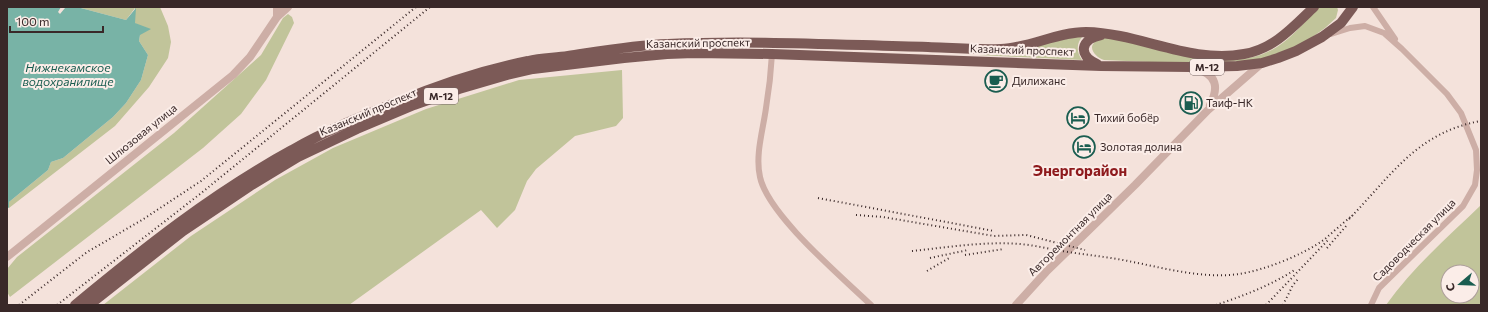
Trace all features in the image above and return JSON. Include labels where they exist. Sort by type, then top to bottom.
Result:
[{"type":"main road","name":"Казанский проспект","points":[[89,305],[183,231],[298,156],[357,128],[414,105],[459,89],[534,69],[667,49],[1005,49],[1073,33],[1126,36],[1193,54],[1233,56],[1256,52],[1268,47],[1285,34],[1314,7]]},
{"type":"main road","points":[[1341,23],[1343,11],[1342,7]]},
{"type":"main road","name":"Казанский проспект","points":[[694,48],[772,54],[1101,66],[1237,66],[1262,63],[1296,51],[1322,37],[1341,23],[1353,7]]},
{"type":"main road","points":[[1101,66],[1089,61],[1085,56],[1083,49],[1086,42],[1092,37],[1107,34]]},
{"type":"main road","name":"Казанский проспект","points":[[75,305],[178,223],[244,178],[294,149],[353,120],[411,96],[456,80],[504,66],[532,60],[641,45],[667,49]]},
{"type":"street","points":[[277,7],[277,17]]},
{"type":"street","name":"Шлюзовая улица","points":[[7,257],[233,74],[250,58],[277,17],[288,7]]},
{"type":"street","points":[[1373,7],[1402,48]]},
{"type":"street","points":[[1322,37],[1350,28],[1365,26],[1384,33],[1402,48]]},
{"type":"street","name":"Садоводческая улица","points":[[1371,305],[1379,288],[1463,206],[1475,185],[1477,170],[1476,150],[1461,113],[1447,94],[1402,48]]},
{"type":"street","points":[[772,54],[770,87],[758,157],[760,177],[765,192],[780,216],[871,305]]},
{"type":"street","name":"Авторемонтная улица","points":[[1016,305],[1046,272],[1135,185],[1208,110],[1262,63]]},
{"type":"street","points":[[1190,67],[1204,71],[1215,83],[1215,94],[1208,110]]},
{"type":"green space","points":[[77,7],[160,7],[168,26],[171,42],[168,58],[149,87],[115,126],[9,208],[9,202],[48,170],[51,162],[63,158],[113,117],[126,103],[141,80],[148,55],[139,41],[140,35],[135,23],[135,8],[126,20]]},
{"type":"green space","points":[[1319,7],[1337,7],[1338,10],[1336,18],[1325,28],[1296,48],[1259,60],[1194,64],[1104,60],[1098,57],[1092,50],[1093,44],[1096,41],[1106,37],[1243,59],[1256,56],[1277,47],[1294,33]]},
{"type":"green space","points":[[288,14],[292,17],[294,23],[266,80],[241,114],[203,148],[10,297],[7,292],[7,269],[17,257],[174,133],[261,55],[283,18]]},
{"type":"green space","points":[[1084,35],[1078,44],[1079,54],[1082,60],[979,55],[1013,51]]},
{"type":"green space","points":[[622,70],[623,118],[616,126],[575,136],[536,169],[527,181],[515,210],[497,228],[481,210],[349,305],[103,305],[191,236],[275,180],[333,148],[426,109],[519,80]]},
{"type":"green space","points":[[1481,205],[1481,305],[1386,305],[1419,265]]},
{"type":"water","name":"Нижнекамское водохранилище","points":[[7,7],[61,7],[58,12],[60,14],[65,8],[77,7],[126,20],[136,8],[135,23],[151,29],[140,35],[139,41],[148,55],[141,80],[126,103],[113,117],[63,158],[51,162],[48,170],[9,202],[9,208],[7,207]]},
{"type":"railway","points":[[19,305],[87,252],[142,220],[201,181],[416,7]]},
{"type":"railway","points":[[57,305],[200,194],[430,7]]},
{"type":"railway","points":[[1349,219],[1392,172],[1422,146],[1439,135],[1459,127],[1481,121]]},
{"type":"railway","points":[[818,198],[994,231]]},
{"type":"railway","points":[[856,215],[883,217],[994,236],[1026,235],[1085,250]]},
{"type":"railway","points":[[912,251],[1000,243],[1015,244],[1029,245],[1197,274],[1239,274],[1284,261],[1306,251],[1325,239],[1353,215]]},
{"type":"railway","points":[[1327,248],[1347,225]]},
{"type":"railway","points":[[1266,305],[1328,240]]},
{"type":"railway","points":[[965,255],[1004,249]]},
{"type":"railway","points":[[930,258],[968,250]]},
{"type":"railway","points":[[927,271],[951,257]]},
{"type":"railway","points":[[1216,305],[1257,290],[1296,269]]},
{"type":"railway","points":[[1283,305],[1293,285],[1299,278]]},
{"type":"place","name":"Дилижанс","points":[[996,81]]},
{"type":"place","name":"Таиф-НК","points":[[1191,103]]},
{"type":"place","name":"Тихий бобёр","points":[[1078,118]]},
{"type":"place","name":"Золотая долина","points":[[1084,147]]},
{"type":"district","name":"Энергорайон","points":[[1080,171]]}]
